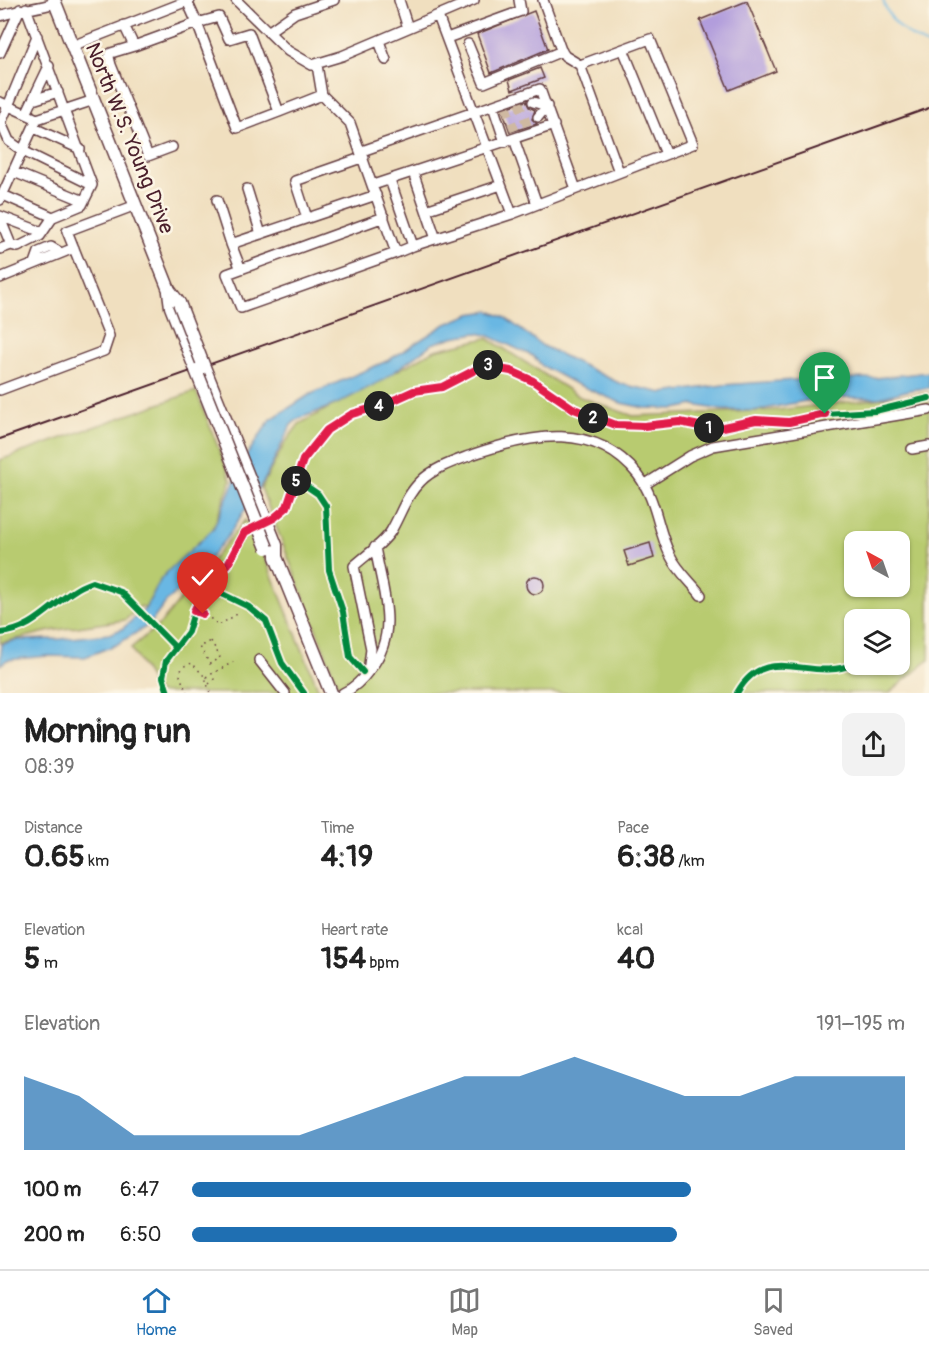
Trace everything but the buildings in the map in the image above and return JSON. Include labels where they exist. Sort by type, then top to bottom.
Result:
[{"type":"main road","name":"North W.S. Young Drive","points":[[54,2],[331,693]]},
{"type":"street","points":[[72,46],[189,0],[237,128],[322,95]]},
{"type":"street","points":[[236,0],[288,51],[306,63],[317,64],[438,16],[456,3],[474,0]]},
{"type":"street","points":[[268,32],[295,13],[334,0]]},
{"type":"street","points":[[399,0],[408,28]]},
{"type":"street","points":[[447,38],[521,11],[519,0]]},
{"type":"street","points":[[543,0],[562,51],[565,56],[580,65],[620,172]]},
{"type":"street","points":[[0,16],[23,8],[54,2]]},
{"type":"street","points":[[0,249],[11,245],[18,247],[42,232],[53,217],[84,201],[92,185],[37,36],[23,8]]},
{"type":"street","points":[[0,53],[23,8]]},
{"type":"street","points":[[438,16],[476,112],[512,214]]},
{"type":"street","points":[[172,147],[148,156],[111,65],[109,57],[111,53],[219,17],[229,39],[249,33],[279,112]]},
{"type":"street","points":[[124,25],[134,46]]},
{"type":"street","points":[[37,36],[4,104],[1,123],[9,141],[23,151],[92,185]]},
{"type":"street","points":[[384,217],[240,267],[227,274],[241,308],[413,246],[512,214],[693,144],[650,39],[580,65]]},
{"type":"street","points":[[379,41],[386,60]]},
{"type":"street","points":[[468,44],[484,83],[562,51]]},
{"type":"street","points":[[623,50],[666,154]]},
{"type":"street","points":[[317,64],[322,95],[350,123],[363,154],[396,253]]},
{"type":"street","points":[[26,114],[48,66]]},
{"type":"street","points":[[307,218],[295,181],[540,89],[576,189]]},
{"type":"street","points":[[33,100],[58,92]]},
{"type":"street","points":[[53,217],[2,197],[36,123],[64,109],[94,100]]},
{"type":"street","points":[[533,102],[547,106]]},
{"type":"street","points":[[4,104],[26,114],[47,132],[80,149]]},
{"type":"street","points":[[493,106],[498,123],[510,140],[537,204]]},
{"type":"street","points":[[538,117],[547,106]]},
{"type":"street","points":[[498,123],[503,112]]},
{"type":"street","points":[[498,123],[509,128]]},
{"type":"street","points":[[231,244],[307,218],[374,190],[390,180],[554,125]]},
{"type":"street","points":[[47,132],[72,127]]},
{"type":"street","points":[[14,172],[84,201]]},
{"type":"street","points":[[413,172],[436,239]]},
{"type":"street","points":[[390,180],[413,246]]},
{"type":"street","points":[[426,210],[501,185]]},
{"type":"street","points":[[247,189],[261,234]]},
{"type":"street","points":[[217,200],[240,267]]},
{"type":"street","points":[[0,390],[104,351],[108,345],[109,336],[67,231],[135,205]]},
{"type":"street","points":[[1,221],[42,232]]},
{"type":"street","points":[[1,221],[11,245]]},
{"type":"street","points":[[0,278],[74,248]]},
{"type":"street","points":[[644,485],[690,456],[713,446],[929,410]]},
{"type":"street","points":[[368,672],[371,649],[354,566],[389,534],[412,490],[428,475],[468,457],[524,440],[560,436],[596,442],[631,467],[657,509],[669,554],[701,595]]},
{"type":"street","points":[[912,449],[929,446]]},
{"type":"street","points":[[343,693],[354,687],[368,672],[384,647],[388,631],[375,547]]},
{"type":"street","points":[[259,660],[285,693]]},
{"type":"path","points":[[192,622],[195,608],[219,625],[239,613]]},
{"type":"path","points":[[208,684],[214,679],[213,673],[200,647],[210,641],[220,656],[210,664]]},
{"type":"path","points":[[205,677],[237,660]]},
{"type":"path","points":[[187,693],[180,676],[182,667],[194,663],[205,677],[210,693]]},
{"type":"green space","points":[[487,338],[580,397],[633,416],[779,410],[929,393],[929,660],[889,693],[341,693],[261,488],[285,443],[299,424],[435,350]]},
{"type":"green space","points":[[196,391],[231,480],[213,529],[161,579],[145,609],[141,606],[125,620],[50,631],[0,643],[0,460]]},
{"type":"green space","points":[[245,520],[262,551],[320,693],[158,693],[131,648],[162,622]]},
{"type":"water","points":[[489,311],[504,317],[543,346],[621,384],[663,393],[723,385],[808,379],[876,378],[929,372],[929,388],[879,398],[826,397],[754,411],[721,410],[694,405],[675,409],[645,408],[621,403],[574,383],[542,366],[533,356],[487,335],[477,333],[453,337],[432,344],[383,380],[337,404],[298,419],[291,425],[265,479],[228,536],[199,571],[167,601],[149,625],[116,645],[85,657],[47,656],[7,660],[0,665],[2,644],[16,640],[61,639],[109,634],[122,629],[145,609],[161,579],[170,569],[213,529],[244,459],[270,420],[309,395],[389,360],[444,325],[470,314]]},
{"type":"waterway","points":[[883,0],[890,16],[900,28],[929,46]]},
{"type":"tunnel","points":[[503,112],[533,102]]},
{"type":"tunnel","points":[[509,128],[538,117]]},
{"type":"railway","points":[[0,439],[929,108]]},
{"type":"cycle path","points":[[168,693],[163,677],[166,661],[188,632],[196,605],[204,592],[228,564],[245,532],[274,518],[287,507],[300,467],[313,445],[327,430],[352,414],[383,405],[414,391],[442,387],[477,368],[489,365],[511,371],[533,381],[574,409],[616,425],[644,426],[680,422],[723,429],[756,420],[789,422],[825,414],[875,411],[929,398]]},
{"type":"cycle path","points":[[296,479],[318,494],[326,506],[329,570],[343,612],[350,657],[363,672]]},
{"type":"cycle path","points":[[0,633],[26,625],[69,594],[92,582],[121,592],[175,647]]},
{"type":"cycle path","points":[[208,587],[249,607],[266,621],[282,663],[304,693]]},
{"type":"cycle path","points":[[737,693],[749,677],[762,669],[791,666],[823,670],[844,666]]},
{"type":"route","points":[[203,614],[194,611],[204,592],[228,564],[245,532],[284,511],[293,495],[303,460],[327,430],[352,414],[390,403],[414,391],[448,385],[483,366],[502,367],[533,381],[574,409],[616,425],[644,426],[680,422],[723,429],[756,420],[781,423],[825,414]]}]
